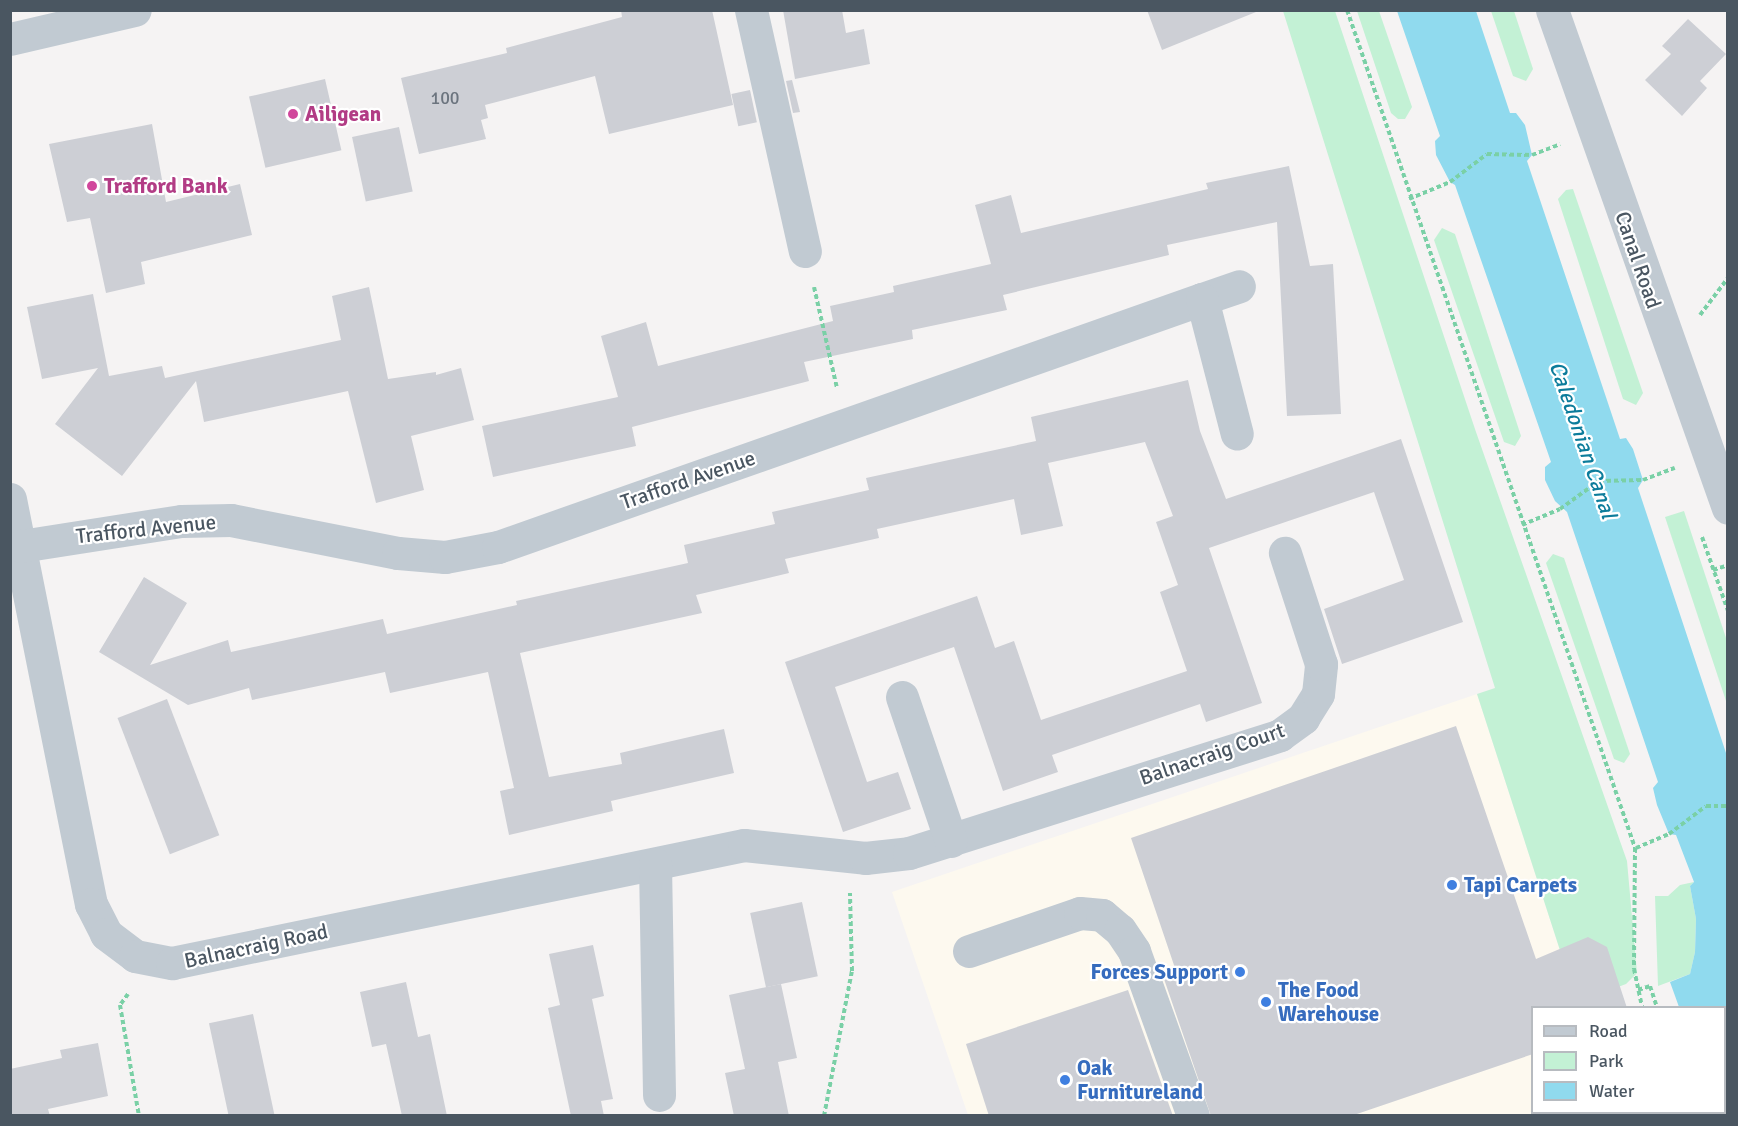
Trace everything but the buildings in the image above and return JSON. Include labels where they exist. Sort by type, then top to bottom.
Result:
[{"type":"street","points":[[10,39],[135,10]]},
{"type":"street","points":[[751,10],[805,251]]},
{"type":"street","name":"Canal Road","points":[[1552,10],[1728,508]]},
{"type":"street","name":"Trafford Avenue","points":[[21,546],[182,521],[231,520],[398,553],[445,557],[498,547],[1239,286]]},
{"type":"street","points":[[1202,299],[1237,434]]},
{"type":"street","name":"Balnacraig Road","points":[[10,499],[91,904],[106,934],[135,956],[172,963],[744,845],[815,853]]},
{"type":"street","name":"Balnacraig Court","points":[[815,853],[849,857],[909,853],[1280,735],[1303,718],[1318,694],[1321,664],[1285,553]]},
{"type":"street","points":[[902,697],[951,841]]},
{"type":"street","points":[[655,864],[659,1095]]},
{"type":"street","points":[[969,951],[1080,913],[1102,915],[1120,930],[1134,951],[1193,1116]]},
{"type":"path","points":[[1347,10],[1409,199],[1635,848],[1634,969],[1642,1006]]},
{"type":"path","points":[[1409,199],[1450,182],[1487,154],[1532,155],[1570,141]]},
{"type":"path","points":[[805,251],[845,425]]},
{"type":"path","points":[[1698,317],[1728,278]]},
{"type":"path","points":[[1522,525],[1560,509],[1599,481],[1643,480],[1679,467]]},
{"type":"path","points":[[1713,570],[1728,564]]},
{"type":"path","points":[[1635,848],[1669,834],[1706,806],[1728,806]]},
{"type":"path","points":[[824,1116],[852,971],[849,857]]},
{"type":"path","points":[[139,1116],[120,1005],[152,960]]},
{"type":"path","points":[[1638,990],[1650,986],[1656,1006]]},
{"type":"shaded area","points":[[1477,694],[1568,975],[1534,1006],[1531,1006],[1531,1114],[1611,1115],[968,1115],[892,892]]},
{"type":"green space","points":[[1283,11],[1335,11],[1476,432],[1627,861],[1637,973],[1626,984],[1610,990],[1568,975],[1477,694],[1495,688]]},
{"type":"green space","points":[[1357,11],[1379,11],[1412,107],[1405,119],[1398,119],[1391,113]]},
{"type":"green space","points":[[1491,11],[1514,11],[1533,69],[1526,81],[1513,76]]},
{"type":"green space","points":[[1573,189],[1643,393],[1636,405],[1623,399],[1558,199],[1566,190]]},
{"type":"green space","points":[[1442,228],[1455,234],[1521,436],[1515,446],[1504,442],[1434,240]]},
{"type":"green space","points":[[1684,511],[1727,641],[1727,704],[1665,517]]},
{"type":"green space","points":[[1553,554],[1564,558],[1630,754],[1624,763],[1614,759],[1546,563]]},
{"type":"green space","points":[[1694,882],[1690,886],[1696,919],[1695,952],[1690,974],[1658,986],[1655,896],[1668,896],[1680,885]]},
{"type":"water","name":"Caledonian Canal","points":[[1397,11],[1476,11],[1510,113],[1516,113],[1525,125],[1532,155],[1527,161],[1620,439],[1626,438],[1633,449],[1643,480],[1638,488],[1727,756],[1727,1115],[1720,1114],[1726,1114],[1726,1006],[1679,1006],[1670,982],[1690,974],[1695,952],[1696,919],[1690,886],[1694,882],[1676,835],[1669,834],[1657,805],[1653,788],[1658,782],[1567,512],[1555,501],[1545,480],[1545,467],[1551,462],[1455,185],[1450,182],[1436,155],[1435,141],[1440,136]]},
{"type":"place","name":"Ailigean","points":[[293,114]]},
{"type":"place","name":"Trafford Bank","points":[[92,186]]},
{"type":"place","name":"Tapi Carpets","points":[[1452,885]]},
{"type":"place","name":"Forces Support","points":[[1240,972]]},
{"type":"place","name":"The Food Warehouse","points":[[1266,1002]]},
{"type":"place","name":"Oak Furnitureland","points":[[1065,1080]]}]
